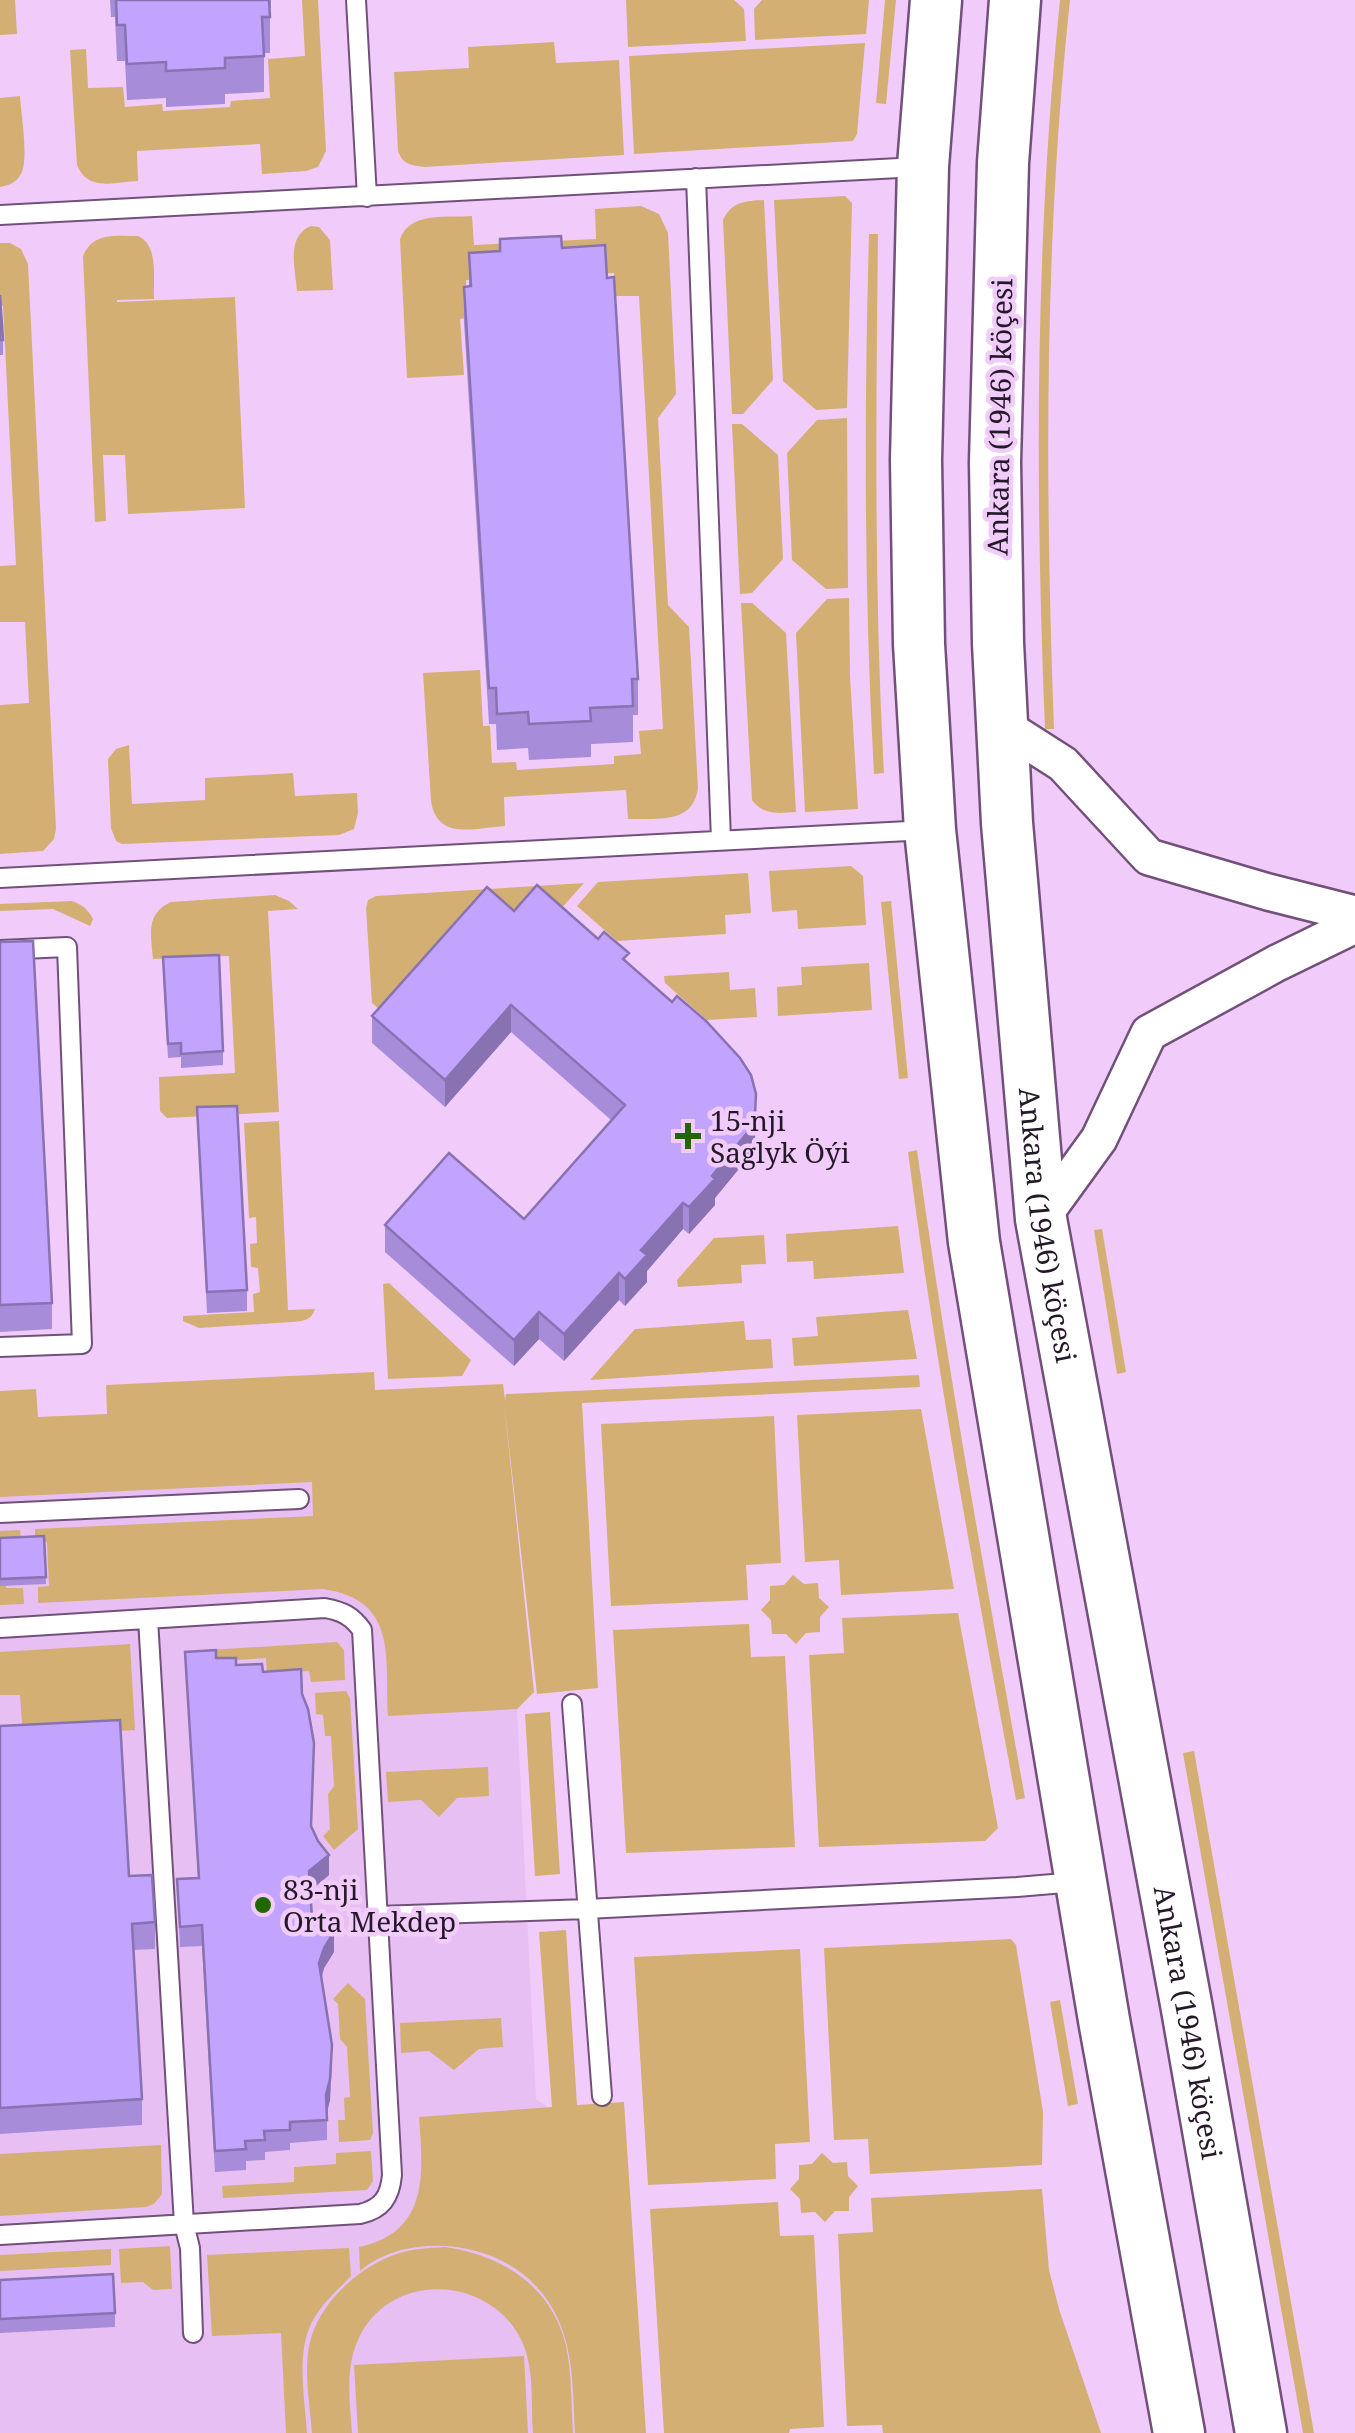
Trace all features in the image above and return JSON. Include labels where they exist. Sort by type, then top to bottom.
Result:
[{"type":"main road","points":[[936,0],[923,166],[916,460],[918,644],[930,830],[974,1242],[1179,2433]]},
{"type":"main road","name":"Ankara (1946) köçesi","points":[[1014,0],[1003,163],[995,462],[1007,823],[1041,1219],[1261,2433]]},
{"type":"street","points":[[1002,725],[1063,764],[1149,857],[1355,914]]},
{"type":"street","points":[[1041,1219],[1098,1139],[1148,1034],[1355,924]]},
{"type":"lane","points":[[366,0],[356,0],[367,197]]},
{"type":"lane","points":[[0,215],[923,166]]},
{"type":"lane","points":[[696,178],[722,840]]},
{"type":"lane","points":[[0,878],[930,830]]},
{"type":"lane","points":[[0,950],[67,948],[82,1344],[0,1347]]},
{"type":"lane","points":[[0,1513],[299,1499]]},
{"type":"lane","points":[[0,1628],[326,1608],[342,1611],[355,1620],[362,1630],[392,2175],[383,2204],[360,2214],[0,2235]]},
{"type":"lane","points":[[148,1619],[193,2333]]},
{"type":"lane","points":[[572,1704],[602,2096]]},
{"type":"lane","points":[[378,1916],[587,1909],[1081,1881]]},
{"type":"shaded area","points":[[0,0],[15,0],[17,34],[0,35]]},
{"type":"shaded area","points":[[302,0],[318,0],[326,151],[318,167],[262,174],[260,144],[137,151],[138,181],[95,182],[82,173],[77,165],[70,50],[86,49],[88,88],[123,87],[125,107],[162,104],[163,111],[230,107],[231,101],[270,98],[268,59],[305,56]]},
{"type":"shaded area","points":[[626,0],[734,0],[744,9],[746,41],[628,47]]},
{"type":"shaded area","points":[[762,0],[869,0],[866,34],[755,40],[754,9]]},
{"type":"shaded area","points":[[885,0],[896,0],[886,104],[876,103]]},
{"type":"shaded area","points":[[1060,0],[1070,0],[1051,273],[1048,455],[1054,729],[1045,729],[1039,364],[1046,182]]},
{"type":"shaded area","points":[[554,42],[556,63],[619,60],[624,155],[425,167],[402,159],[398,151],[394,72],[469,68],[468,47]]},
{"type":"shaded area","points":[[865,43],[857,134],[853,141],[634,154],[629,56]]},
{"type":"shaded area","points":[[20,96],[23,167],[17,180],[0,187],[0,98]]},
{"type":"shaded area","points":[[845,196],[852,203],[847,408],[816,410],[783,381],[774,200]]},
{"type":"shaded area","points":[[764,200],[773,380],[743,414],[732,414],[723,220],[735,206]]},
{"type":"shaded area","points":[[641,206],[659,214],[668,233],[676,394],[658,418],[668,605],[689,627],[698,788],[695,800],[672,817],[628,819],[626,790],[504,797],[505,826],[470,830],[449,827],[435,814],[431,801],[423,673],[480,670],[483,726],[490,726],[492,763],[516,762],[517,770],[614,764],[614,756],[641,754],[639,731],[663,729],[639,296],[615,296],[614,273],[466,280],[467,318],[460,319],[464,375],[407,378],[400,239],[405,230],[421,220],[472,216],[474,245],[596,239],[595,209]]},
{"type":"shaded area","points":[[311,226],[319,227],[330,240],[333,290],[297,291],[295,245]]},
{"type":"shaded area","points":[[869,234],[878,234],[877,571],[884,773],[874,774],[866,504]]},
{"type":"shaded area","points":[[138,236],[145,240],[152,254],[154,299],[117,302],[235,297],[245,508],[128,514],[125,455],[103,455],[106,521],[95,522],[83,256],[99,239]]},
{"type":"shaded area","points":[[0,243],[21,249],[28,264],[56,829],[54,839],[43,851],[0,854],[0,705],[29,703],[25,622],[0,622],[0,566],[16,565],[0,305]]},
{"type":"shaded area","points":[[847,418],[848,588],[826,589],[792,560],[787,453],[817,420]]},
{"type":"shaded area","points":[[732,424],[742,424],[778,455],[783,559],[752,593],[740,594]]},
{"type":"shaded area","points":[[849,598],[858,809],[805,812],[796,633],[827,599]]},
{"type":"shaded area","points":[[741,603],[752,603],[786,633],[796,812],[766,811],[752,800]]},
{"type":"shaded area","points":[[129,745],[132,804],[205,800],[205,778],[293,773],[295,796],[357,793],[354,829],[339,835],[122,844],[116,841],[111,828],[108,759],[116,749]]},
{"type":"shaded area","points":[[851,866],[863,876],[866,925],[798,929],[797,910],[772,912],[769,871]]},
{"type":"shaded area","points":[[748,873],[751,913],[725,915],[726,934],[617,941],[577,906],[598,882]]},
{"type":"shaded area","points":[[584,883],[550,921],[391,1019],[372,1003],[368,900],[376,896]]},
{"type":"shaded area","points":[[275,895],[298,909],[268,911],[279,1112],[167,1118],[160,1111],[159,1077],[235,1073],[229,956],[153,959],[153,919],[171,902]]},
{"type":"shaded area","points":[[72,901],[89,913],[93,919],[90,926],[53,909],[0,911],[0,904]]},
{"type":"shaded area","points":[[891,901],[908,1078],[899,1079],[881,902]]},
{"type":"shaded area","points":[[869,963],[872,1010],[778,1016],[777,987],[802,985],[801,967]]},
{"type":"shaded area","points":[[729,972],[730,990],[755,988],[757,1017],[707,1020],[665,983],[664,976]]},
{"type":"shaded area","points":[[279,1121],[288,1310],[315,1309],[309,1318],[300,1321],[199,1328],[183,1321],[183,1316],[254,1312],[253,1294],[260,1292],[258,1268],[251,1267],[250,1244],[257,1243],[256,1217],[249,1218],[244,1123]]},
{"type":"shaded area","points":[[917,1150],[954,1393],[1025,1798],[1016,1800],[931,1314],[908,1152]]},
{"type":"shaded area","points":[[898,1226],[904,1273],[814,1279],[813,1261],[787,1262],[786,1234]]},
{"type":"shaded area","points":[[1102,1229],[1126,1372],[1117,1374],[1094,1230]]},
{"type":"shaded area","points":[[764,1235],[766,1264],[741,1265],[742,1283],[678,1287],[677,1280],[714,1238]]},
{"type":"shaded area","points":[[389,1283],[471,1360],[462,1376],[388,1379],[383,1284]]},
{"type":"shaded area","points":[[908,1310],[917,1359],[794,1366],[792,1338],[818,1336],[816,1317]]},
{"type":"shaded area","points":[[744,1321],[746,1340],[771,1339],[773,1368],[590,1380],[635,1329]]},
{"type":"shaded area","points":[[374,1372],[375,1390],[503,1384],[505,1400],[506,1394],[919,1375],[920,1387],[582,1403],[598,1688],[537,1694],[504,1402],[534,1692],[517,1709],[388,1716],[386,1652],[376,1618],[347,1595],[323,1589],[38,1603],[38,1587],[49,1586],[47,1542],[35,1542],[35,1529],[313,1516],[312,1482],[0,1497],[0,1391],[36,1389],[38,1417],[107,1414],[106,1385]]},
{"type":"shaded area","name":"83-nji Orta Mekdep","points":[[504,1403],[534,1692],[517,1710],[536,2099],[580,2130],[612,2433],[0,2433],[0,1428]]},
{"type":"shaded area","points":[[921,1409],[954,1589],[841,1595],[839,1560],[805,1562],[797,1415]]},
{"type":"shaded area","points":[[774,1416],[781,1563],[746,1565],[748,1600],[611,1606],[601,1424]]},
{"type":"shaded area","points":[[20,1530],[21,1543],[4,1544],[6,1588],[23,1588],[24,1604],[0,1605],[0,1531]]},
{"type":"shaded area","points":[[793,1575],[804,1584],[818,1583],[819,1598],[829,1607],[820,1617],[820,1632],[806,1633],[796,1644],[786,1634],[772,1634],[771,1620],[761,1610],[770,1600],[770,1586],[784,1585]]},
{"type":"shaded area","points":[[958,1613],[998,1828],[985,1841],[819,1847],[809,1655],[844,1653],[842,1618]]},
{"type":"shaded area","points":[[749,1624],[751,1657],[785,1656],[795,1847],[626,1853],[613,1630]]},
{"type":"shaded area","points":[[337,1642],[344,1650],[345,1680],[311,1682],[309,1671],[267,1674],[266,1658],[194,1663],[193,1651]]},
{"type":"shaded area","points":[[130,1644],[135,1730],[23,1737],[20,1695],[0,1695],[0,1652]]},
{"type":"shaded area","points":[[346,1691],[350,1698],[358,1829],[334,1850],[323,1836],[330,1829],[328,1794],[334,1786],[331,1736],[325,1736],[323,1715],[316,1714],[315,1693]]},
{"type":"shaded area","points":[[550,1712],[560,1874],[535,1876],[525,1714]]},
{"type":"shaded area","points":[[1194,1751],[1314,2433],[1303,2433],[1183,1753]]},
{"type":"shaded area","points":[[488,1767],[489,1796],[457,1798],[439,1817],[421,1800],[388,1802],[386,1772]]},
{"type":"shaded area","points":[[566,1930],[577,2105],[624,2102],[646,2433],[575,2433],[572,2375],[563,2332],[546,2298],[513,2267],[470,2249],[424,2246],[390,2254],[360,2271],[359,2247],[399,2228],[417,2197],[421,2158],[419,2117],[552,2107],[539,1932]]},
{"type":"shaded area","points":[[1011,1939],[1016,1945],[1043,2112],[1042,2165],[870,2174],[868,2139],[834,2140],[824,1948]]},
{"type":"shaded area","points":[[800,1949],[810,2142],[775,2144],[776,2179],[648,2185],[634,1957]]},
{"type":"shaded area","points":[[348,1983],[365,1999],[373,2133],[370,2140],[339,2142],[338,2120],[345,2120],[344,2098],[350,2097],[347,2047],[340,2039],[338,2004],[333,1999]]},
{"type":"shaded area","points":[[1060,2000],[1078,2104],[1068,2106],[1050,2002]]},
{"type":"shaded area","points":[[501,2018],[503,2047],[479,2049],[454,2070],[429,2051],[401,2053],[400,2023]]},
{"type":"shaded area","points":[[161,2145],[162,2194],[154,2204],[0,2216],[0,2154]]},
{"type":"shaded area","points":[[371,2151],[373,2181],[367,2190],[223,2198],[222,2186],[294,2182],[294,2167],[336,2164],[336,2153]]},
{"type":"shaded area","points":[[822,2153],[833,2163],[847,2162],[848,2176],[858,2186],[849,2197],[849,2211],[835,2211],[825,2222],[815,2212],[801,2213],[800,2199],[790,2189],[799,2179],[799,2165],[812,2164]]},
{"type":"shaded area","points":[[1042,2189],[1049,2270],[1101,2433],[883,2433],[882,2425],[847,2426],[838,2234],[873,2232],[871,2198]]},
{"type":"shaded area","points":[[778,2202],[780,2236],[814,2235],[824,2427],[790,2429],[789,2433],[664,2433],[650,2209]]},
{"type":"shaded area","points":[[170,2246],[172,2289],[153,2290],[143,2282],[121,2283],[119,2249]]},
{"type":"shaded area","points":[[445,2247],[505,2266],[537,2290],[549,2306],[566,2346],[573,2433],[533,2433],[528,2359],[511,2324],[492,2306],[468,2294],[442,2289],[417,2291],[393,2301],[372,2318],[357,2342],[351,2364],[352,2433],[312,2433],[307,2378],[309,2346],[329,2304],[351,2281],[391,2256]]},
{"type":"shaded area","points":[[349,2248],[351,2276],[319,2311],[306,2336],[303,2378],[307,2433],[286,2433],[281,2333],[212,2336],[207,2255]]},
{"type":"shaded area","points":[[111,2249],[111,2265],[0,2271],[0,2255]]},
{"type":"shaded area","points":[[524,2356],[528,2433],[358,2433],[354,2365]]},
{"type":"building","points":[[116,0],[269,0],[270,17],[262,17],[264,56],[225,58],[225,68],[166,71],[166,62],[127,64],[125,25],[117,25]]},
{"type":"building","points":[[561,236],[562,248],[605,245],[607,278],[614,277],[638,679],[632,679],[633,706],[590,708],[591,721],[529,724],[528,712],[497,714],[496,688],[489,688],[464,287],[471,286],[469,253],[500,251],[500,239]]},
{"type":"building","points":[[0,295],[3,340],[0,340]]},
{"type":"building","name":"15-nji Saglyk Öýi","points":[[537,885],[598,939],[604,932],[629,953],[623,959],[672,1002],[677,996],[706,1021],[751,1075],[756,1094],[755,1114],[747,1133],[712,1176],[715,1179],[689,1207],[683,1203],[641,1250],[647,1255],[625,1279],[619,1273],[564,1334],[539,1312],[514,1340],[385,1225],[449,1153],[524,1219],[625,1105],[511,1005],[445,1080],[372,1016],[487,887],[514,911]]},
{"type":"building","points":[[33,941],[52,1303],[0,1305],[0,942]]},
{"type":"building","points":[[219,955],[223,1051],[181,1054],[181,1043],[168,1044],[163,957]]},
{"type":"building","points":[[237,1106],[247,1290],[207,1292],[197,1107]]},
{"type":"building","points":[[44,1536],[46,1577],[0,1579],[0,1538]]},
{"type":"building","points":[[216,1650],[216,1658],[236,1658],[236,1665],[262,1664],[263,1672],[301,1669],[302,1694],[314,1743],[311,1826],[329,1855],[309,1871],[312,1918],[334,1932],[319,1963],[332,2045],[327,2120],[290,2122],[290,2130],[264,2131],[265,2140],[245,2141],[246,2149],[215,2151],[202,1925],[180,1927],[177,1879],[199,1878],[185,1652]]},
{"type":"building","points":[[120,1720],[129,1876],[152,1875],[155,1922],[132,1924],[142,2099],[0,2108],[0,1726]]},
{"type":"building","points":[[113,2274],[115,2313],[0,2319],[0,2280]]},
{"type":"place","name":"15-nji Saglyk Öýi","points":[[688,1136]]},
{"type":"place","name":"83-nji Orta Mekdep","points":[[263,1905]]}]
